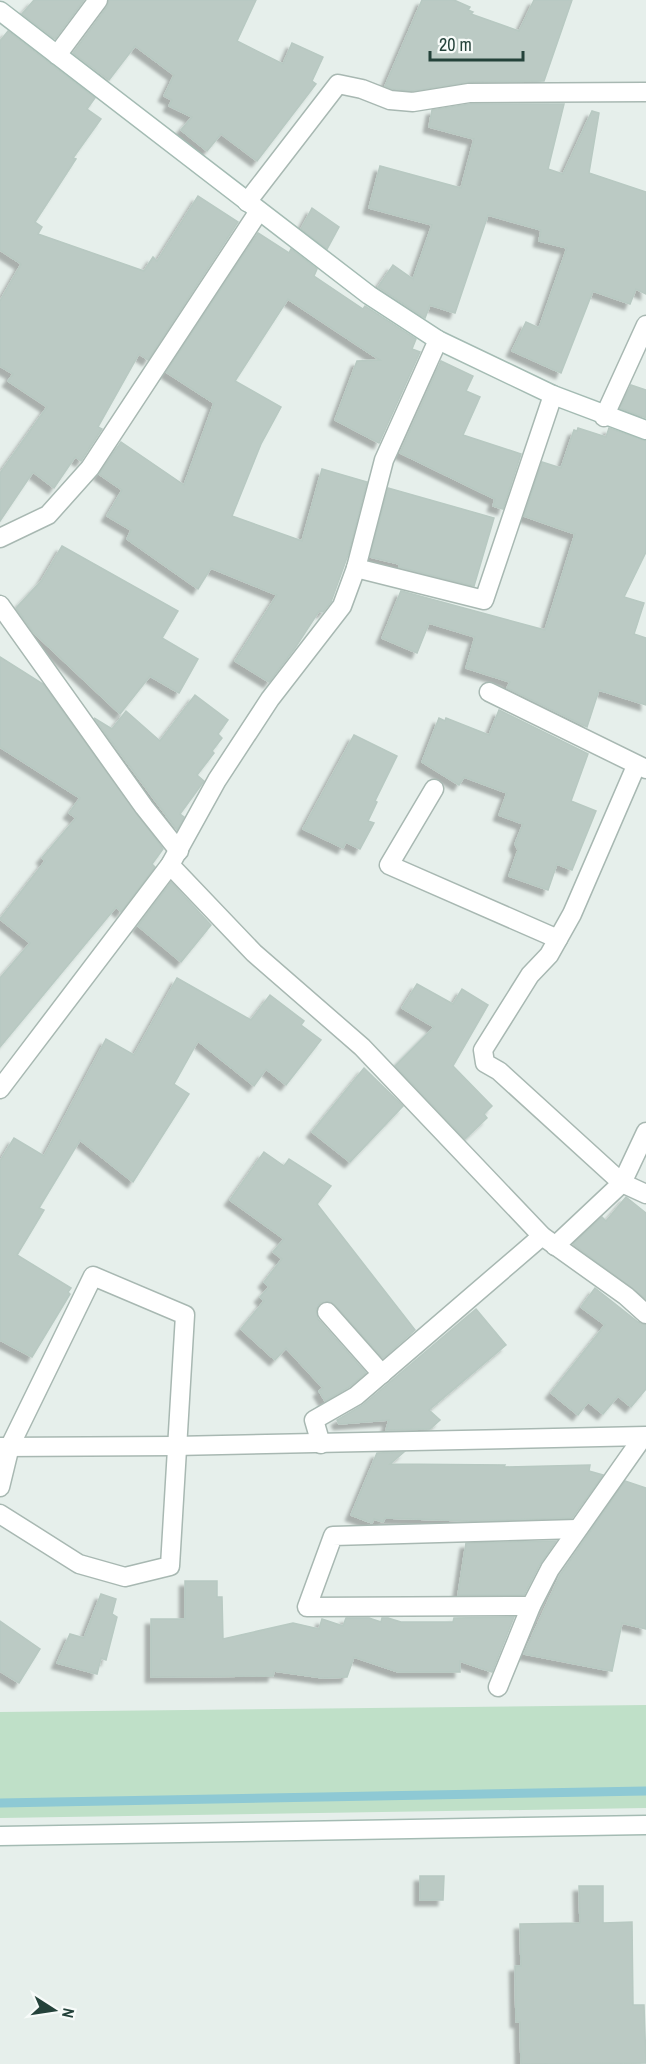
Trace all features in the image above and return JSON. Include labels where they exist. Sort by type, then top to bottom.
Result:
[{"type":"street","points":[[57,55],[98,0]]},
{"type":"street","points":[[0,11],[369,295],[438,340],[553,396],[604,417],[646,430]]},
{"type":"street","points":[[0,538],[48,515],[90,468],[253,206],[338,84],[362,89],[390,100],[413,102],[470,93],[646,92]]},
{"type":"street","points":[[604,417],[646,325]]},
{"type":"street","points":[[0,1089],[175,858],[217,780],[270,699],[342,606],[356,568],[384,460],[438,340]]},
{"type":"street","points":[[356,568],[484,600],[553,396]]},
{"type":"street","points":[[0,604],[144,807],[175,858],[254,953],[362,1047],[548,1241],[626,1296],[646,1314]]},
{"type":"street","points":[[489,692],[641,768],[558,939],[549,955],[530,975],[483,1050],[485,1063],[499,1071],[622,1183],[646,1194]]},
{"type":"street","points":[[434,789],[389,865],[558,939]]},
{"type":"street","points":[[321,1444],[314,1420],[356,1396],[622,1183],[646,1131]]},
{"type":"street","points":[[0,1486],[5,1446],[93,1276],[184,1315],[170,1566],[125,1576],[79,1564],[0,1514]]},
{"type":"street","points":[[327,1312],[382,1374]]},
{"type":"street","points":[[5,1446],[321,1444],[644,1436]]},
{"type":"street","points":[[498,1687],[531,1606],[550,1569],[644,1436]]},
{"type":"street","points":[[531,1606],[307,1607],[333,1536],[577,1529]]},
{"type":"street","points":[[0,1836],[646,1825]]},
{"type":"green space","points":[[646,1705],[646,1808],[0,1818],[0,1712]]},
{"type":"building","points":[[34,0],[84,0],[55,39],[22,14]]},
{"type":"building","points":[[109,0],[256,0],[237,41],[283,64],[292,43],[323,57],[312,81],[316,84],[257,161],[221,134],[207,151],[181,130],[192,117],[169,106],[172,100],[164,96],[174,75],[135,46],[109,80],[73,53],[107,7]]},
{"type":"building","points":[[422,0],[454,0],[470,7],[468,10],[473,12],[471,14],[519,31],[534,0],[572,0],[544,81],[469,82],[413,91],[385,86]]},
{"type":"building","points":[[8,31],[95,98],[87,109],[101,119],[73,158],[76,159],[35,222],[42,227],[38,234],[144,271],[153,257],[157,261],[198,196],[238,222],[148,360],[139,354],[98,427],[102,429],[81,461],[75,457],[54,488],[33,472],[0,521],[0,473],[47,407],[8,381],[13,374],[0,366],[0,301],[21,264],[0,250],[0,41]]},
{"type":"building","points":[[470,104],[564,104],[548,169],[563,174],[592,111],[599,113],[589,173],[646,192],[646,294],[636,289],[630,304],[593,291],[561,373],[512,351],[526,322],[539,328],[567,248],[539,241],[541,230],[488,215],[455,313],[430,305],[425,318],[378,287],[393,265],[413,279],[432,225],[369,208],[380,166],[461,188],[474,139],[429,127],[432,110]]},
{"type":"building","points":[[312,208],[339,227],[327,249],[301,229]]},
{"type":"building","points":[[258,233],[289,253],[291,249],[317,269],[314,276],[363,309],[365,306],[416,339],[412,349],[420,352],[379,443],[335,420],[357,361],[380,360],[288,299],[235,381],[281,407],[261,444],[232,516],[302,541],[322,469],[367,482],[349,552],[331,602],[323,612],[319,611],[269,682],[235,661],[277,595],[211,568],[198,589],[127,539],[131,530],[107,516],[122,490],[99,474],[121,442],[184,485],[214,403],[166,372]]},
{"type":"building","points":[[441,361],[473,376],[466,391],[480,397],[463,435],[521,454],[503,509],[493,506],[495,499],[400,453]]},
{"type":"building","points":[[631,385],[646,390],[646,418],[620,408]]},
{"type":"building","points":[[578,428],[606,437],[609,428],[646,441],[646,552],[624,597],[644,603],[634,634],[646,638],[646,705],[599,690],[587,727],[507,688],[510,682],[466,668],[475,637],[429,623],[417,653],[382,638],[401,591],[545,630],[575,534],[524,516],[542,462],[561,468],[574,430],[577,431]]},
{"type":"building","points":[[388,488],[494,518],[474,586],[399,567],[399,564],[370,557]]},
{"type":"building","points":[[62,546],[178,611],[162,638],[198,659],[179,693],[150,676],[120,714],[33,632],[16,608],[42,580]]},
{"type":"building","points":[[0,657],[43,684],[163,849],[152,864],[155,867],[121,912],[116,907],[0,1047],[0,978],[30,943],[0,919],[45,861],[42,858],[76,818],[69,813],[80,798],[0,747]]},
{"type":"building","points":[[195,695],[228,720],[218,734],[222,738],[212,751],[214,753],[197,775],[204,781],[180,814],[184,817],[177,830],[94,718],[112,729],[126,711],[160,741]]},
{"type":"building","points":[[499,710],[588,754],[571,801],[596,811],[572,870],[557,864],[548,890],[509,876],[518,850],[515,844],[523,824],[499,815],[507,793],[464,777],[459,785],[422,762],[439,718],[445,721],[446,718],[489,735]]},
{"type":"building","points":[[354,735],[397,756],[375,801],[377,802],[368,821],[374,823],[360,849],[346,842],[343,848],[303,829]]},
{"type":"building","points":[[171,882],[211,925],[181,962],[138,926]]},
{"type":"building","points":[[177,978],[251,1020],[270,995],[304,1021],[301,1025],[321,1040],[286,1085],[266,1069],[254,1086],[198,1041],[174,1084],[189,1094],[133,1182],[80,1140],[39,1208],[44,1210],[17,1255],[71,1288],[68,1292],[70,1294],[32,1357],[0,1340],[0,1161],[14,1138],[44,1156],[106,1039],[134,1055]]},
{"type":"building","points":[[417,984],[453,1004],[462,989],[488,1005],[453,1066],[492,1106],[484,1114],[487,1118],[465,1139],[395,1066],[434,1027],[402,1008]]},
{"type":"building","points":[[364,1068],[403,1106],[350,1162],[312,1132]]},
{"type":"building","points":[[264,1152],[284,1166],[289,1159],[331,1186],[317,1204],[415,1330],[383,1358],[335,1305],[330,1301],[320,1303],[316,1309],[318,1319],[366,1373],[349,1387],[325,1401],[319,1391],[323,1388],[286,1348],[275,1360],[241,1329],[264,1301],[260,1297],[269,1287],[264,1282],[282,1259],[273,1252],[284,1239],[230,1200]]},
{"type":"building","points":[[626,1197],[646,1213],[646,1299],[573,1244],[602,1217],[606,1221]]},
{"type":"building","points":[[595,1288],[638,1322],[646,1325],[646,1389],[631,1407],[618,1396],[603,1414],[588,1402],[578,1415],[551,1393],[605,1325],[581,1307]]},
{"type":"building","points":[[476,1309],[506,1345],[429,1410],[440,1420],[430,1429],[386,1430],[389,1420],[339,1424],[337,1420],[363,1405]]},
{"type":"building","points":[[404,1452],[390,1464],[505,1465],[504,1467],[590,1465],[589,1471],[603,1475],[572,1518],[469,1521],[385,1518],[383,1522],[374,1519],[372,1523],[351,1515],[377,1453]]},
{"type":"building","points":[[625,1481],[646,1488],[646,1629],[622,1623],[612,1671],[524,1654],[560,1575]]},
{"type":"building","points":[[556,1541],[540,1564],[524,1595],[458,1595],[466,1543]]},
{"type":"building","points":[[185,1581],[217,1581],[217,1597],[222,1597],[223,1639],[293,1623],[319,1629],[322,1619],[343,1626],[346,1618],[369,1618],[381,1622],[382,1618],[388,1618],[401,1622],[453,1622],[454,1618],[514,1617],[492,1672],[460,1661],[460,1672],[398,1672],[354,1657],[347,1677],[323,1678],[274,1671],[273,1676],[151,1677],[151,1619],[185,1619]]},
{"type":"building","points":[[101,1594],[116,1599],[112,1614],[117,1617],[106,1660],[101,1658],[97,1674],[57,1663],[70,1634],[84,1638]]},
{"type":"building","points":[[0,1621],[40,1649],[19,1683],[0,1671]]},
{"type":"building","points":[[420,1876],[444,1876],[443,1900],[420,1900]]},
{"type":"building","points":[[579,1886],[603,1886],[603,1923],[632,1922],[633,2005],[644,2005],[646,2063],[521,2064],[520,2022],[516,2022],[515,1966],[521,1966],[520,1924],[580,1923]]},
{"type":"waterway","points":[[0,1803],[646,1791]]}]
